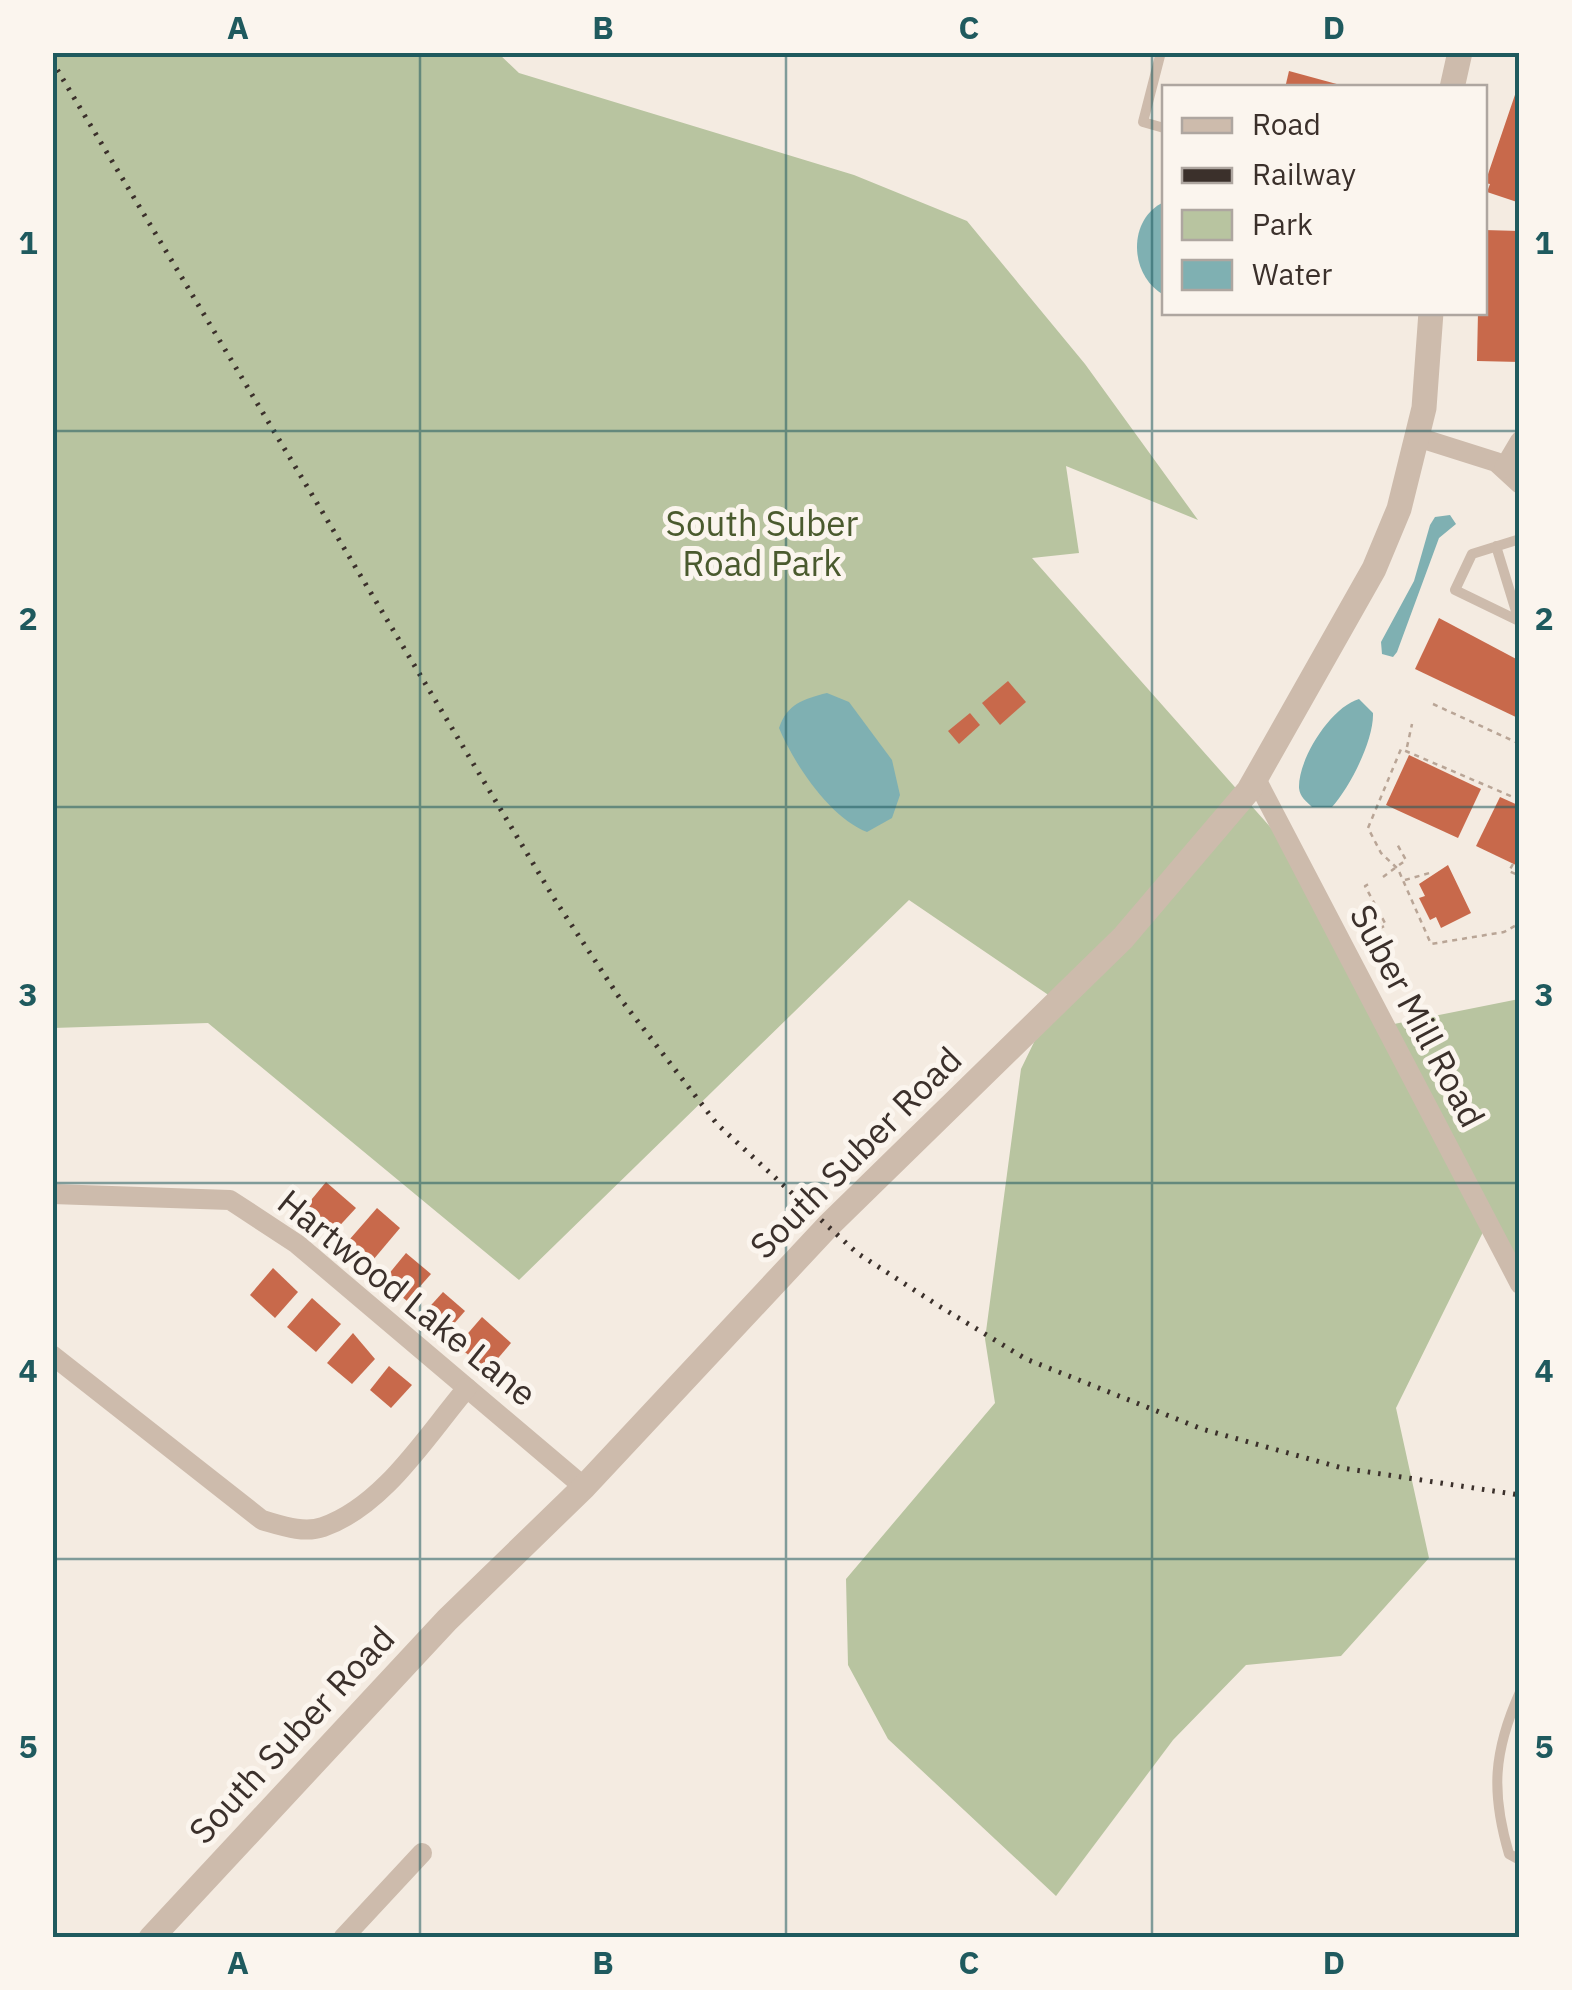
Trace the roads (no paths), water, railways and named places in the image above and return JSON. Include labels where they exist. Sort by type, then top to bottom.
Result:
[{"type":"street","points":[[1453,85],[1460,52]]},
{"type":"street","name":"South Suber Road","points":[[151,1938],[446,1620],[584,1487],[828,1226],[1123,938],[1184,872],[1256,779],[1374,569],[1399,509],[1417,436],[1429,369],[1431,315]]},
{"type":"street","points":[[1417,436],[1504,468],[1520,484]]},
{"type":"street","points":[[1504,468],[1520,441]]},
{"type":"street","name":"Suber Mill Road","points":[[1256,779],[1520,1284]]},
{"type":"street","name":"Hartwood Lake Lane","points":[[52,1194],[230,1200],[296,1244],[584,1487]]},
{"type":"street","points":[[52,1355],[262,1520],[295,1529],[322,1528],[375,1495],[467,1388]]},
{"type":"street","points":[[342,1938],[422,1853]]},
{"type":"lane","points":[[1161,52],[1143,122],[1162,127]]},
{"type":"lane","points":[[1496,546],[1519,620],[1455,590],[1472,554],[1496,546],[1520,538]]},
{"type":"lane","points":[[1520,1692],[1499,1750],[1496,1809],[1509,1854],[1520,1860]]},
{"type":"water","points":[[1162,203],[1162,294],[1144,275],[1137,248],[1143,221]]},
{"type":"water","points":[[1450,515],[1456,524],[1439,538],[1397,652],[1393,657],[1382,654],[1381,642],[1414,581],[1430,525],[1435,517]]},
{"type":"water","points":[[827,693],[849,702],[892,760],[900,795],[892,818],[867,832],[840,815],[815,788],[779,728],[786,713],[797,704]]},
{"type":"water","points":[[1359,699],[1373,713],[1360,763],[1332,807],[1312,807],[1299,788],[1310,749],[1327,723]]},
{"type":"railway","points":[[52,61],[555,900],[619,997],[717,1124],[857,1253],[1026,1359],[1202,1429],[1342,1468],[1520,1495]]},
{"type":"park label","name":"South Suber Road Park","points":[[762,544]]}]
